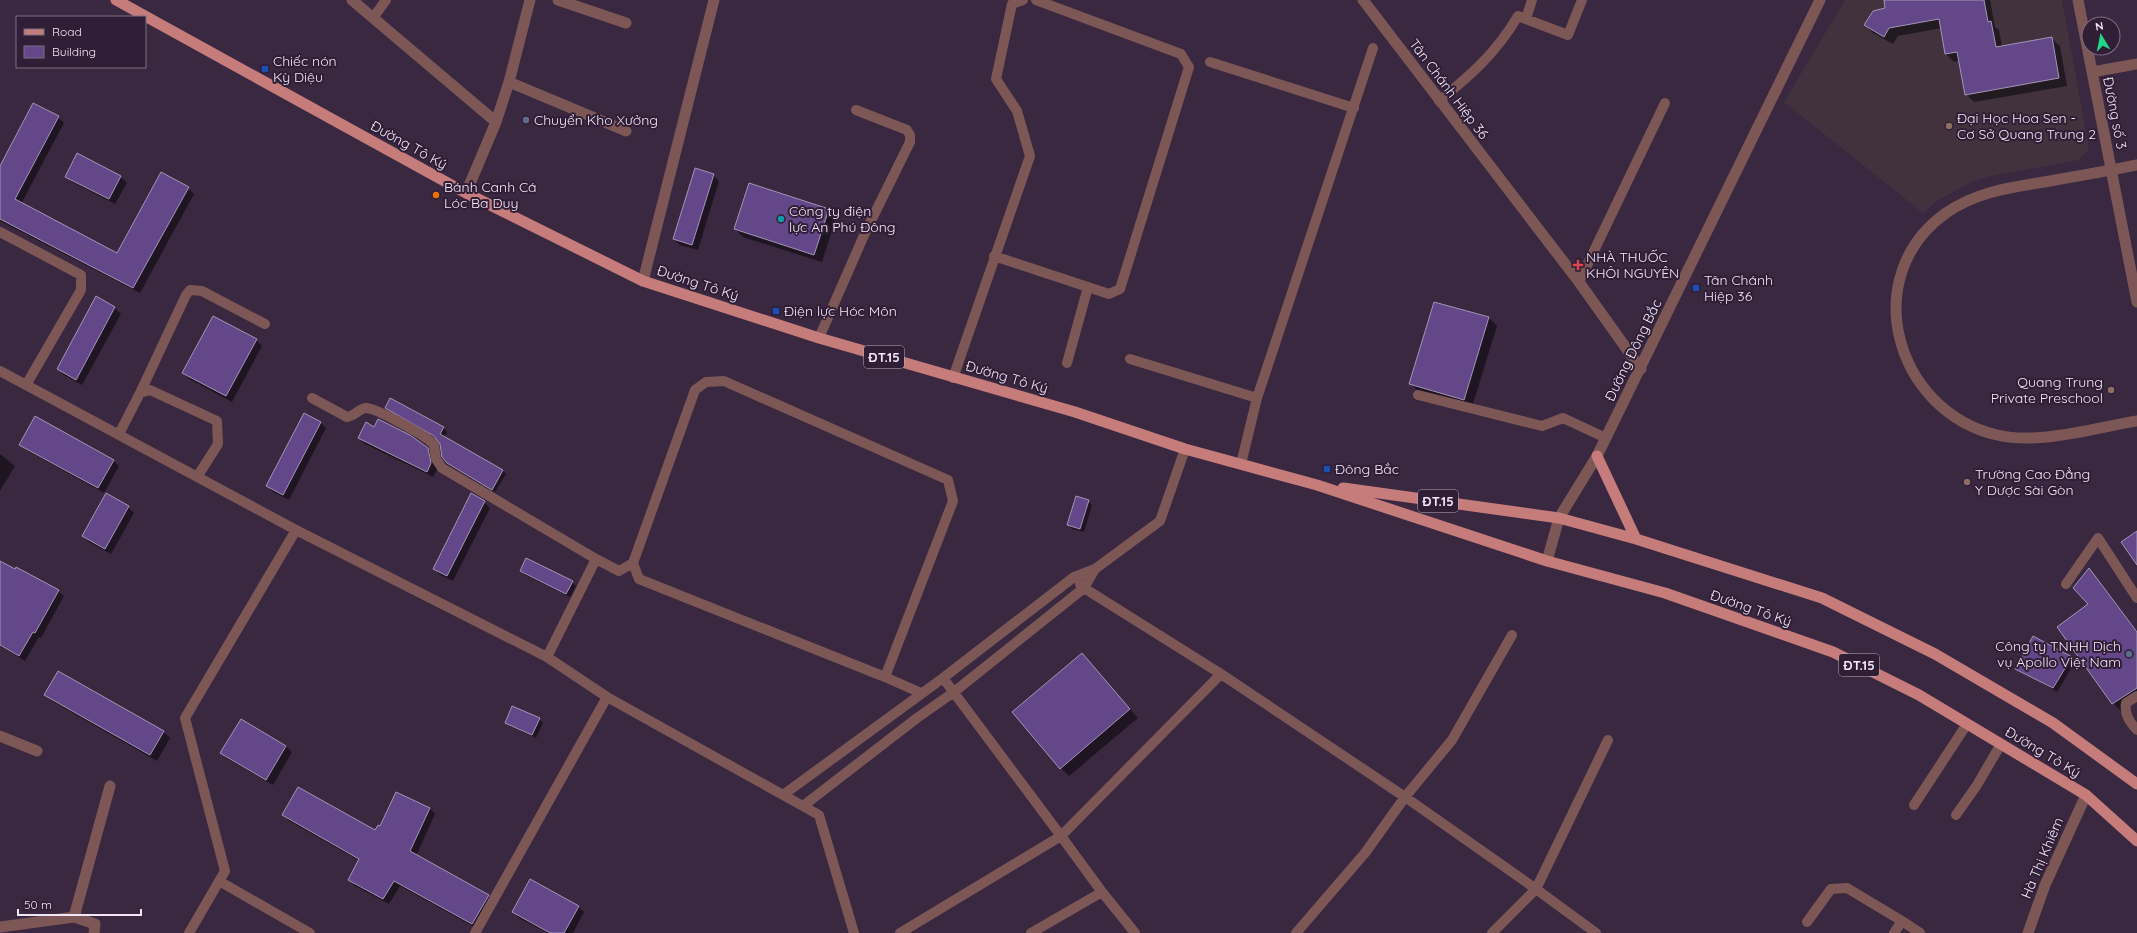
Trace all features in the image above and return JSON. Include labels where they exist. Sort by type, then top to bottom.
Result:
[{"type":"main road","name":"Đường Tô Ký","points":[[116,0],[145,16]]},
{"type":"main road","name":"Đường Tô Ký","points":[[146,17],[466,193],[642,281],[819,338],[953,378],[1075,412],[1185,449],[1317,484],[1547,561],[1665,593],[1833,652],[1919,695],[2086,795],[2137,841]]},
{"type":"main road","points":[[1597,456],[1636,539]]},
{"type":"main road","name":"Đường Tô Ký","points":[[1317,484],[1559,518],[1636,539],[1822,598],[1935,654],[2047,719],[2137,784]]},
{"type":"street","points":[[352,0],[496,122]]},
{"type":"street","points":[[466,193],[496,122],[509,82],[530,0]]},
{"type":"street","points":[[558,0],[626,23]]},
{"type":"street","points":[[642,281],[714,0]]},
{"type":"street","name":"Tân Chánh Hiệp 36","points":[[1363,0],[1579,282],[1641,369]]},
{"type":"street","name":"Đường Đông Bắc","points":[[1547,561],[1559,518],[1597,456],[1641,369],[1820,0]]},
{"type":"street","name":"Đường số 3","points":[[2078,0],[2137,302]]},
{"type":"street","points":[[2092,72],[2137,64]]},
{"type":"street","points":[[509,82],[626,131]]},
{"type":"street","points":[[2137,165],[1990,192],[1974,198],[1945,214],[1921,236],[1906,262],[1897,293],[1897,323],[1904,354],[1913,374],[1924,390],[1946,410],[1976,428],[1998,435],[2029,438],[2137,421]]},
{"type":"street","points":[[0,736],[37,751]]},
{"type":"street","points":[[74,917],[110,786]]},
{"type":"street","name":"Hà Thị Khiêm","points":[[2028,933],[2045,885],[2086,795]]},
{"type":"street","points":[[0,927],[74,917],[95,924],[94,933]]},
{"type":"lane","points":[[374,18],[386,0]]},
{"type":"lane","points":[[953,378],[994,256],[1030,156],[1017,111],[996,79],[1012,4],[1023,0]]},
{"type":"lane","points":[[994,256],[1108,294],[1120,289],[1189,67],[1181,54],[1036,0]]},
{"type":"lane","points":[[1526,19],[1532,0]]},
{"type":"lane","points":[[1440,101],[1471,74],[1504,40],[1518,16],[1568,35],[1582,0]]},
{"type":"lane","points":[[1241,464],[1257,398],[1373,48]]},
{"type":"lane","points":[[1210,62],[1354,108]]},
{"type":"lane","points":[[1579,282],[1665,103]]},
{"type":"lane","points":[[819,338],[865,233],[910,142],[910,135],[906,130],[856,110]]},
{"type":"lane","points":[[0,232],[81,275],[81,290],[26,385]]},
{"type":"lane","points":[[1067,363],[1088,287]]},
{"type":"lane","points":[[119,434],[190,290],[202,291],[265,324]]},
{"type":"lane","points":[[1130,359],[1257,398]]},
{"type":"lane","points":[[0,371],[296,530],[547,657],[607,697],[819,815],[854,933]]},
{"type":"lane","points":[[885,676],[953,501],[948,480],[724,381],[706,382],[695,390],[633,563],[639,579],[885,676],[921,693]]},
{"type":"lane","points":[[140,393],[150,390],[216,421],[218,444],[197,477]]},
{"type":"lane","points":[[1418,395],[1542,426],[1563,418],[1606,438]]},
{"type":"lane","points":[[312,398],[347,417],[364,408],[376,410],[423,436],[434,445],[436,459],[442,468],[619,571],[633,563]]},
{"type":"lane","points":[[784,795],[943,678],[1074,577],[1095,569],[1160,521],[1185,449]]},
{"type":"lane","points":[[189,933],[225,871],[185,718],[296,530]]},
{"type":"lane","points":[[2066,584],[2098,538],[2137,598]]},
{"type":"lane","points":[[547,657],[596,559]]},
{"type":"lane","points":[[804,806],[917,718],[954,692],[1084,588],[1095,569]]},
{"type":"lane","points":[[1074,577],[1084,588],[1221,674],[1405,797],[1596,933]]},
{"type":"lane","points":[[1296,933],[1365,853],[1405,797],[1452,740],[1512,635]]},
{"type":"lane","points":[[900,933],[1061,836],[1221,674]]},
{"type":"lane","points":[[943,678],[1102,892],[1135,933]]},
{"type":"lane","points":[[2137,696],[2126,703],[2125,710],[2131,723],[2137,730]]},
{"type":"lane","points":[[475,933],[607,697]]},
{"type":"lane","points":[[1914,804],[1967,724]]},
{"type":"lane","points":[[1492,933],[1536,889],[1608,740]]},
{"type":"lane","points":[[1956,815],[1977,785],[2001,744]]},
{"type":"lane","points":[[219,881],[310,933]]},
{"type":"lane","points":[[1807,922],[1826,894],[1831,889],[1838,887],[1847,888],[1902,920],[1920,933]]},
{"type":"lane","points":[[1031,933],[1102,892]]},
{"type":"lane","points":[[1894,933],[1902,920]]},
{"type":"shaded area","name":"Đại Học Hoa Sen - Cơ Sở Quang Trung 2","points":[[1845,0],[2062,0],[2089,149],[2079,160],[1990,176],[1971,182],[1937,201],[1923,213],[1784,102]]},
{"type":"building","points":[[1884,0],[1984,0],[1988,22],[1991,21],[1996,47],[2052,37],[2059,78],[1965,95],[1957,52],[1945,54],[1939,19],[1889,28],[1884,37],[1864,25],[1873,11],[1885,8]]},
{"type":"building","points":[[33,103],[59,116],[15,199],[117,253],[161,172],[189,187],[133,288],[0,219],[0,166]]},
{"type":"building","points":[[77,153],[121,176],[109,199],[65,177]]},
{"type":"building","points":[[695,168],[714,174],[692,245],[673,239]]},
{"type":"building","name":"Công ty điện lực An Phú Đông","points":[[749,183],[829,209],[814,255],[734,229]]},
{"type":"building","points":[[96,296],[115,307],[76,380],[57,369]]},
{"type":"building","points":[[1434,302],[1489,317],[1464,400],[1409,384]]},
{"type":"building","points":[[213,316],[257,339],[226,396],[182,373]]},
{"type":"building","points":[[390,398],[444,427],[440,434],[503,470],[492,490],[447,463],[442,457],[440,444],[434,436],[385,408]]},
{"type":"building","points":[[304,413],[321,422],[283,495],[266,486]]},
{"type":"building","points":[[35,416],[114,460],[98,488],[19,445]]},
{"type":"building","points":[[378,419],[410,435],[428,448],[431,463],[427,472],[358,438],[366,422],[374,427]]},
{"type":"building","points":[[106,493],[129,506],[105,549],[82,536]]},
{"type":"building","points":[[471,493],[485,501],[447,576],[433,569]]},
{"type":"building","points":[[1076,496],[1089,500],[1080,529],[1067,525]]},
{"type":"building","points":[[2137,531],[2137,565],[2121,542]]},
{"type":"building","points":[[526,558],[573,581],[566,594],[520,571]]},
{"type":"building","points":[[0,561],[15,569],[16,567],[59,590],[35,633],[33,632],[19,656],[0,645]]},
{"type":"building","points":[[2089,568],[2137,632],[2137,688],[2112,704],[2057,627],[2088,604],[2073,588]]},
{"type":"building","points":[[2033,636],[2072,657],[2053,688],[2015,669]]},
{"type":"building","points":[[1082,653],[1130,709],[1060,769],[1012,712]]},
{"type":"building","points":[[58,671],[164,731],[150,755],[44,695]]},
{"type":"building","points":[[512,706],[540,718],[532,735],[505,723]]},
{"type":"building","points":[[241,719],[286,746],[266,780],[220,753]]},
{"type":"building","points":[[298,787],[375,830],[378,825],[380,826],[396,792],[430,808],[410,851],[489,895],[472,924],[394,881],[383,899],[348,880],[359,859],[282,815]]},
{"type":"building","points":[[530,879],[579,906],[564,933],[550,933],[512,912]]},
{"type":"place","name":"Chiếc nón Kỳ Diệu","points":[[265,69]]},
{"type":"place","name":"Chuyển Kho Xưởng","points":[[526,120]]},
{"type":"place","name":"Đại Học Hoa Sen - Cơ Sở Quang Trung 2","points":[[1949,126]]},
{"type":"place","name":"Bánh Canh Cá Lóc Ba Duy","points":[[436,195]]},
{"type":"place","name":"Công ty điện lực An Phú Đông","points":[[781,219]]},
{"type":"place","name":"NHÀ THUỐC KHÔI NGUYÊN","points":[[1578,265]]},
{"type":"place","name":"Tân Chánh Hiệp 36","points":[[1696,288]]},
{"type":"place","name":"Điện lực Hóc Môn","points":[[776,311]]},
{"type":"place","name":"Quang Trung Private Preschool","points":[[2111,390]]},
{"type":"place","name":"Đông Bắc","points":[[1327,469]]},
{"type":"place","name":"Trường Cao Đẳng Y Dược Sài Gòn","points":[[1967,482]]},
{"type":"place","name":"Công ty TNHH Dịch vụ Apollo Việt Nam","points":[[2129,654]]}]
